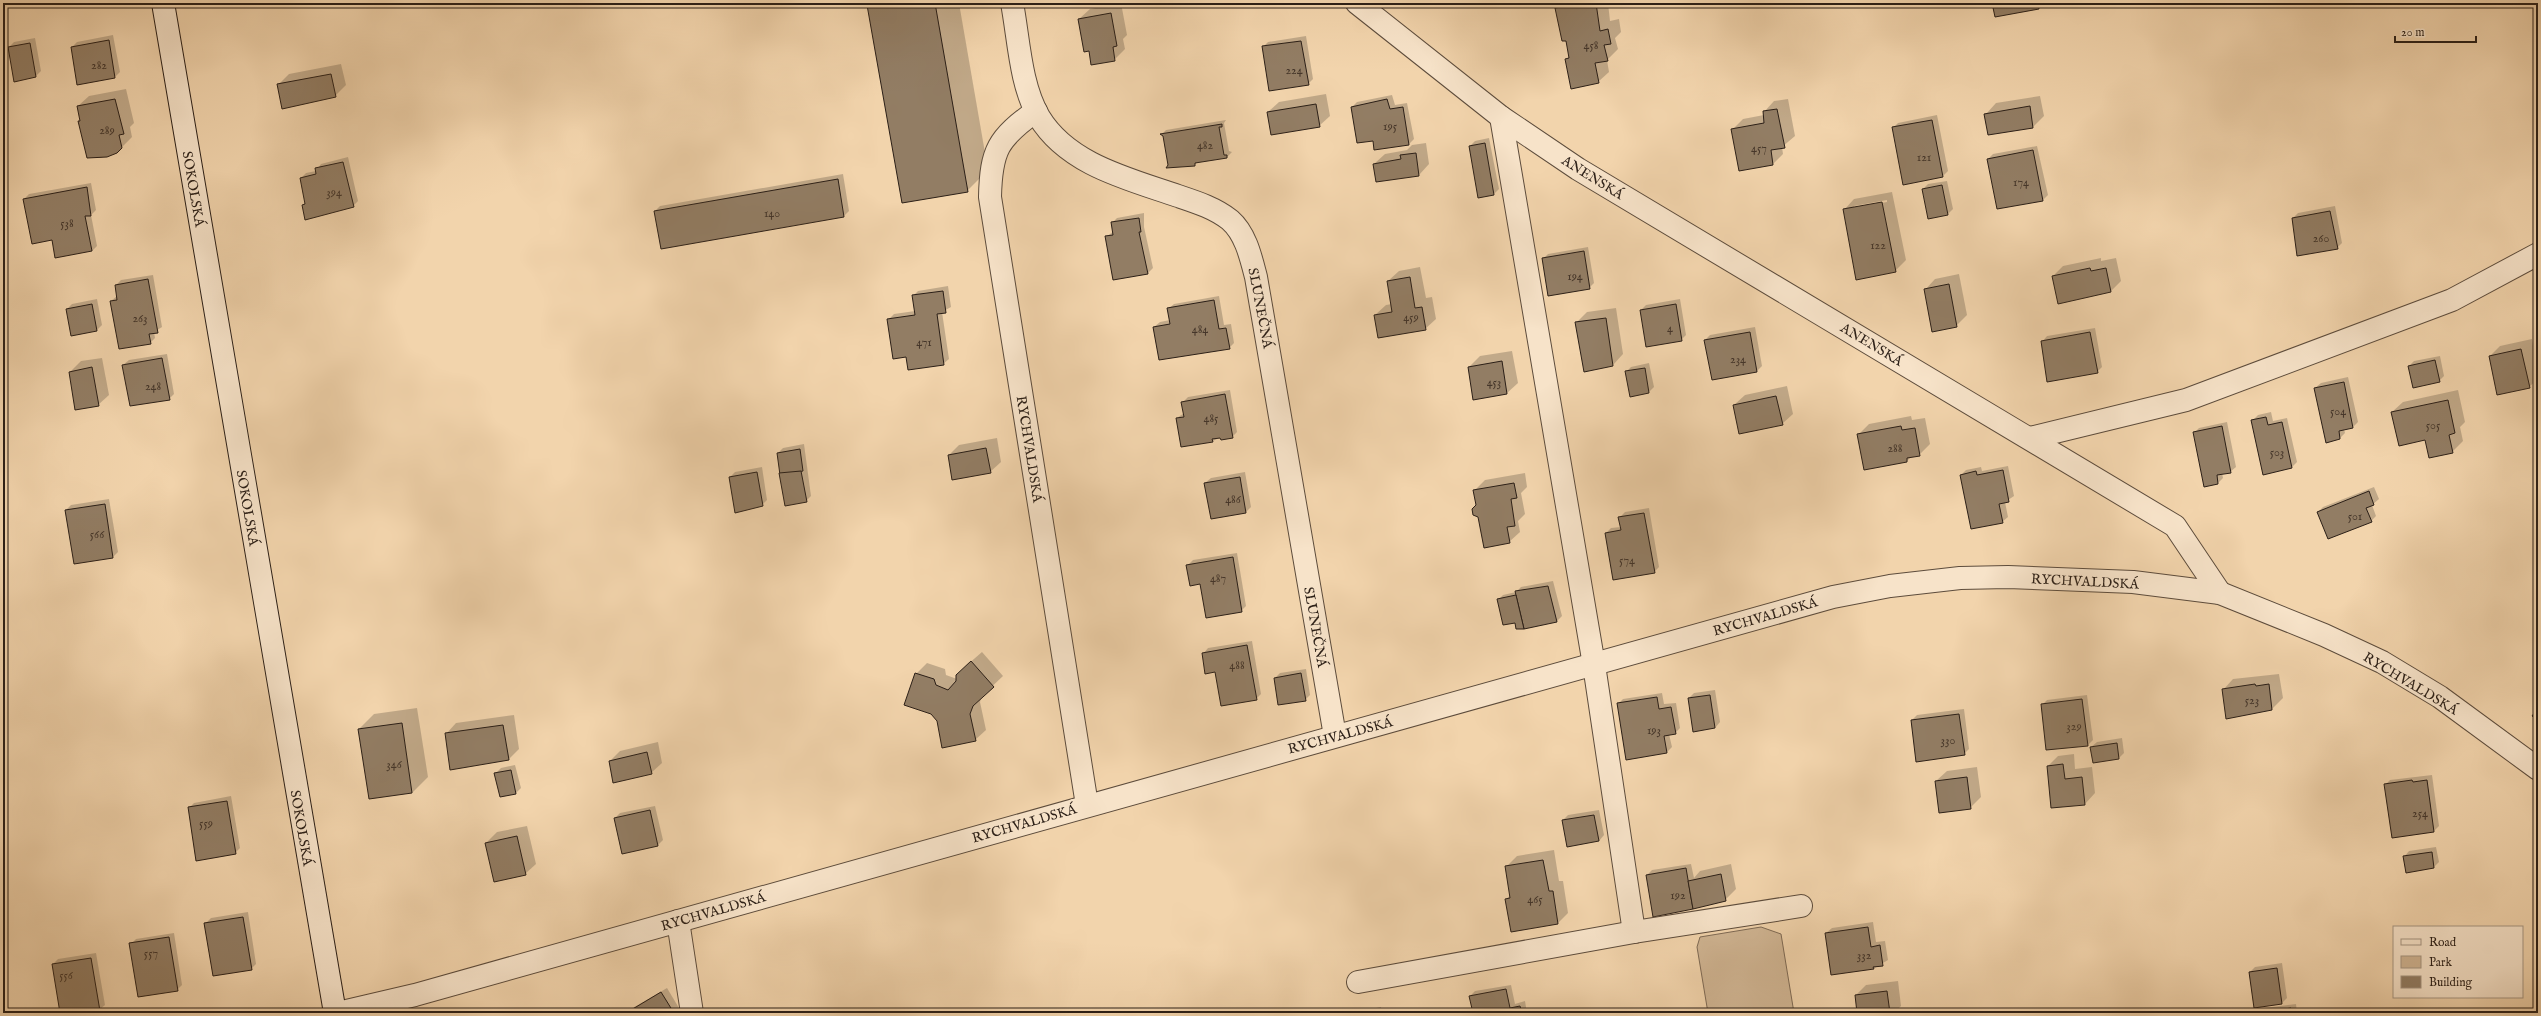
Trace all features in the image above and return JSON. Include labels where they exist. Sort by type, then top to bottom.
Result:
[{"type":"street","name":"SOKOLSKÁ","points":[[163,3],[341,1012]]},
{"type":"street","name":"SLUNEČNÁ","points":[[1012,3],[1028,92],[1036,110],[1054,138],[1075,155],[1116,175],[1203,205],[1231,221],[1248,246],[1256,277],[1335,736]]},
{"type":"street","name":"ANENSKÁ","points":[[1357,3],[1501,117],[1578,169],[2175,526],[2220,593]]},
{"type":"street","name":"RYCHVALDSKÁ","points":[[1036,110],[1014,127],[1000,144],[991,168],[990,197],[1087,805]]},
{"type":"street","points":[[1501,117],[1553,434],[1594,665],[1634,932]]},
{"type":"street","points":[[2030,438],[2186,400],[2452,300],[2538,254]]},
{"type":"street","name":"RYCHVALDSKÁ","points":[[341,1012],[415,995],[1087,805],[1594,665],[1833,597],[1890,586],[1960,578],[2133,582],[2220,593],[2324,635],[2382,662],[2440,697],[2538,770]]},
{"type":"street","points":[[1358,982],[1634,932],[1801,906]]},
{"type":"street","points":[[678,921],[692,1013]]},
{"type":"green space","points":[[1761,927],[1781,934],[1794,1013],[1708,1013],[1697,947],[1700,937]]},
{"type":"building","points":[[878,3],[935,3],[968,192],[902,203],[867,5]]},
{"type":"building","points":[[1582,3],[1596,3],[1600,31],[1608,29],[1611,44],[1604,45],[1608,61],[1595,63],[1599,83],[1571,89],[1565,59],[1569,58],[1566,41],[1562,41],[1555,8]]},
{"type":"building","points":[[1992,3],[2038,3],[2039,9],[1995,17]]},
{"type":"building","points":[[1111,13],[1117,46],[1113,47],[1115,61],[1091,65],[1089,51],[1084,52],[1078,19]]},
{"type":"building","points":[[109,40],[115,78],[77,85],[71,47]]},
{"type":"building","points":[[1301,41],[1309,85],[1269,91],[1262,46]]},
{"type":"building","points":[[30,43],[36,77],[14,82],[8,47]]},
{"type":"building","points":[[331,74],[336,97],[282,109],[277,84]]},
{"type":"building","points":[[115,99],[124,134],[119,135],[122,148],[117,153],[107,157],[87,158],[78,121],[80,121],[77,106]]},
{"type":"building","points":[[1387,99],[1390,109],[1403,107],[1409,145],[1374,150],[1373,141],[1357,143],[1351,107]]},
{"type":"building","points":[[1316,104],[1320,127],[1271,135],[1267,112]]},
{"type":"building","points":[[2030,106],[2033,128],[1988,135],[1984,114]]},
{"type":"building","points":[[1777,109],[1785,148],[1771,150],[1773,165],[1739,171],[1731,129],[1764,123],[1763,111]]},
{"type":"building","points":[[1932,120],[1943,177],[1903,185],[1892,127]]},
{"type":"building","points":[[1222,124],[1222,127],[1219,127],[1224,155],[1227,155],[1227,158],[1195,163],[1195,166],[1166,168],[1168,165],[1163,136],[1160,134]]},
{"type":"building","points":[[1485,143],[1494,195],[1478,198],[1469,146]]},
{"type":"building","points":[[2033,150],[2043,201],[1997,209],[1987,159]]},
{"type":"building","points":[[1416,153],[1419,176],[1376,182],[1373,164],[1401,159],[1400,155]]},
{"type":"building","points":[[343,162],[354,207],[305,220],[302,205],[305,204],[300,178],[316,174],[315,168]]},
{"type":"building","points":[[838,179],[844,217],[661,249],[654,211]]},
{"type":"building","points":[[1942,185],[1948,215],[1928,219],[1922,189]]},
{"type":"building","points":[[87,187],[91,216],[85,216],[92,251],[55,258],[52,240],[32,244],[23,199]]},
{"type":"building","points":[[1882,202],[1896,272],[1856,280],[1843,209]]},
{"type":"building","points":[[2330,211],[2338,249],[2297,256],[2292,218]]},
{"type":"building","points":[[1139,218],[1141,232],[1139,232],[1148,274],[1113,280],[1105,236],[1113,235],[1111,222]]},
{"type":"building","points":[[1584,251],[1590,289],[1548,296],[1542,258]]},
{"type":"building","points":[[2090,268],[2091,271],[2106,268],[2111,292],[2058,304],[2052,276]]},
{"type":"building","points":[[1410,277],[1415,308],[1422,307],[1426,330],[1378,338],[1374,315],[1392,312],[1387,281]]},
{"type":"building","points":[[148,279],[158,333],[149,334],[151,344],[119,349],[110,301],[117,300],[115,285]]},
{"type":"building","points":[[1949,284],[1957,327],[1932,332],[1924,289]]},
{"type":"building","points":[[943,291],[946,313],[937,314],[944,365],[908,370],[906,357],[893,359],[887,319],[915,315],[912,295]]},
{"type":"building","points":[[1214,300],[1219,329],[1226,328],[1230,349],[1159,360],[1153,327],[1170,324],[1167,308]]},
{"type":"building","points":[[92,304],[97,331],[71,336],[66,309]]},
{"type":"building","points":[[1676,304],[1682,341],[1646,347],[1640,310]]},
{"type":"building","points":[[1606,318],[1613,366],[1584,372],[1575,322]]},
{"type":"building","points":[[1750,332],[1757,372],[1712,380],[1704,340]]},
{"type":"building","points":[[2090,332],[2098,373],[2047,382],[2041,341]]},
{"type":"building","points":[[2521,349],[2530,388],[2497,395],[2489,356]]},
{"type":"building","points":[[162,358],[170,400],[130,406],[122,365]]},
{"type":"building","points":[[2435,360],[2440,382],[2413,388],[2408,366]]},
{"type":"building","points":[[1502,361],[1507,394],[1473,400],[1468,367]]},
{"type":"building","points":[[92,367],[99,406],[75,410],[69,372]]},
{"type":"building","points":[[1645,368],[1649,393],[1630,397],[1625,371]]},
{"type":"building","points":[[2344,382],[2353,428],[2339,431],[2340,439],[2326,443],[2314,388]]},
{"type":"building","points":[[1225,394],[1233,438],[1221,440],[1220,438],[1212,439],[1213,442],[1181,447],[1176,418],[1184,417],[1181,402]]},
{"type":"building","points":[[1776,396],[1783,425],[1739,434],[1733,405]]},
{"type":"building","points":[[2448,400],[2455,433],[2449,435],[2453,453],[2429,458],[2425,440],[2399,446],[2391,412]]},
{"type":"building","points":[[2266,417],[2268,425],[2282,422],[2292,468],[2263,475],[2251,420]]},
{"type":"building","points":[[1901,426],[1902,430],[1915,428],[1920,456],[1907,458],[1907,462],[1864,470],[1857,434]]},
{"type":"building","points":[[2222,426],[2231,473],[2217,475],[2218,484],[2204,487],[2193,432]]},
{"type":"building","points":[[986,448],[991,473],[952,480],[948,455]]},
{"type":"building","points":[[800,449],[803,471],[780,475],[777,453]]},
{"type":"building","points":[[2003,470],[2009,502],[1999,504],[2003,523],[1971,529],[1960,475],[1976,471],[1977,475]]},
{"type":"building","points":[[801,471],[807,502],[785,506],[779,473]]},
{"type":"building","points":[[757,472],[763,506],[735,513],[729,477]]},
{"type":"building","points":[[1240,477],[1246,513],[1211,519],[1204,483]]},
{"type":"building","points":[[1514,483],[1517,498],[1511,499],[1515,526],[1507,527],[1510,543],[1484,548],[1478,517],[1473,515],[1472,509],[1476,505],[1473,490]]},
{"type":"building","points":[[2369,491],[2374,505],[2366,508],[2372,522],[2328,539],[2317,512]]},
{"type":"building","points":[[105,504],[113,558],[74,564],[65,510]]},
{"type":"building","points":[[1644,513],[1655,573],[1613,580],[1605,533],[1621,530],[1618,517]]},
{"type":"building","points":[[1233,557],[1242,612],[1206,618],[1200,584],[1190,586],[1186,565]]},
{"type":"building","points":[[1548,586],[1557,622],[1524,629],[1515,591]]},
{"type":"building","points":[[1516,595],[1524,629],[1516,629],[1515,623],[1503,625],[1497,599]]},
{"type":"building","points":[[1247,645],[1257,700],[1221,706],[1215,672],[1205,674],[1202,653]]},
{"type":"building","points":[[971,661],[994,687],[973,706],[970,714],[976,741],[942,748],[937,721],[931,714],[904,705],[915,673],[934,679],[936,685],[948,690],[956,681],[956,675]]},
{"type":"building","points":[[1301,673],[1306,701],[1278,705],[1274,678]]},
{"type":"building","points":[[2255,684],[2256,686],[2269,684],[2272,710],[2226,719],[2222,689]]},
{"type":"building","points":[[1710,695],[1715,728],[1693,732],[1688,698]]},
{"type":"building","points":[[1657,697],[1659,709],[1671,707],[1676,734],[1664,736],[1667,753],[1626,760],[1617,703]]},
{"type":"building","points":[[2082,699],[2088,746],[2046,750],[2041,704]]},
{"type":"building","points":[[2538,708],[2538,720],[2532,716]]},
{"type":"building","points":[[1959,714],[1965,755],[1916,762],[1911,720]]},
{"type":"building","points":[[402,723],[412,793],[369,799],[358,729]]},
{"type":"building","points":[[503,725],[509,760],[450,770],[445,733]]},
{"type":"building","points":[[2117,743],[2119,759],[2093,763],[2090,747]]},
{"type":"building","points":[[647,752],[652,774],[613,783],[609,761]]},
{"type":"building","points":[[2063,764],[2065,779],[2082,777],[2085,805],[2051,808],[2047,766]]},
{"type":"building","points":[[511,770],[516,794],[500,797],[494,773]]},
{"type":"building","points":[[1967,777],[1971,809],[1939,813],[1935,781]]},
{"type":"building","points":[[2412,780],[2413,782],[2427,780],[2434,832],[2392,838],[2384,784]]},
{"type":"building","points":[[227,801],[236,854],[196,861],[188,807]]},
{"type":"building","points":[[650,810],[658,846],[622,854],[614,818]]},
{"type":"building","points":[[1594,815],[1599,841],[1567,847],[1562,820]]},
{"type":"building","points":[[517,836],[526,875],[494,882],[485,843]]},
{"type":"building","points":[[2432,852],[2434,868],[2406,873],[2403,856]]},
{"type":"building","points":[[1543,860],[1549,891],[1553,891],[1558,924],[1511,932],[1505,899],[1510,898],[1505,866]]},
{"type":"building","points":[[1686,868],[1693,909],[1653,917],[1646,875]]},
{"type":"building","points":[[1721,874],[1726,901],[1693,909],[1688,881]]},
{"type":"building","points":[[243,917],[252,970],[213,976],[204,923]]},
{"type":"building","points":[[1868,927],[1871,947],[1880,945],[1883,966],[1873,967],[1874,969],[1831,975],[1825,933]]},
{"type":"building","points":[[169,937],[178,991],[138,997],[129,943]]},
{"type":"building","points":[[91,958],[100,1011],[60,1013],[52,964]]},
{"type":"building","points":[[2277,968],[2282,1004],[2254,1008],[2249,972]]},
{"type":"building","points":[[1506,989],[1510,1008],[1520,1006],[1522,1013],[1473,1013],[1469,996]]},
{"type":"building","points":[[1887,991],[1890,1013],[1857,1013],[1855,995]]},
{"type":"building","points":[[661,992],[674,1013],[626,1013]]},
{"type":"building","points":[[2291,1008],[2292,1013],[2259,1013]]}]
